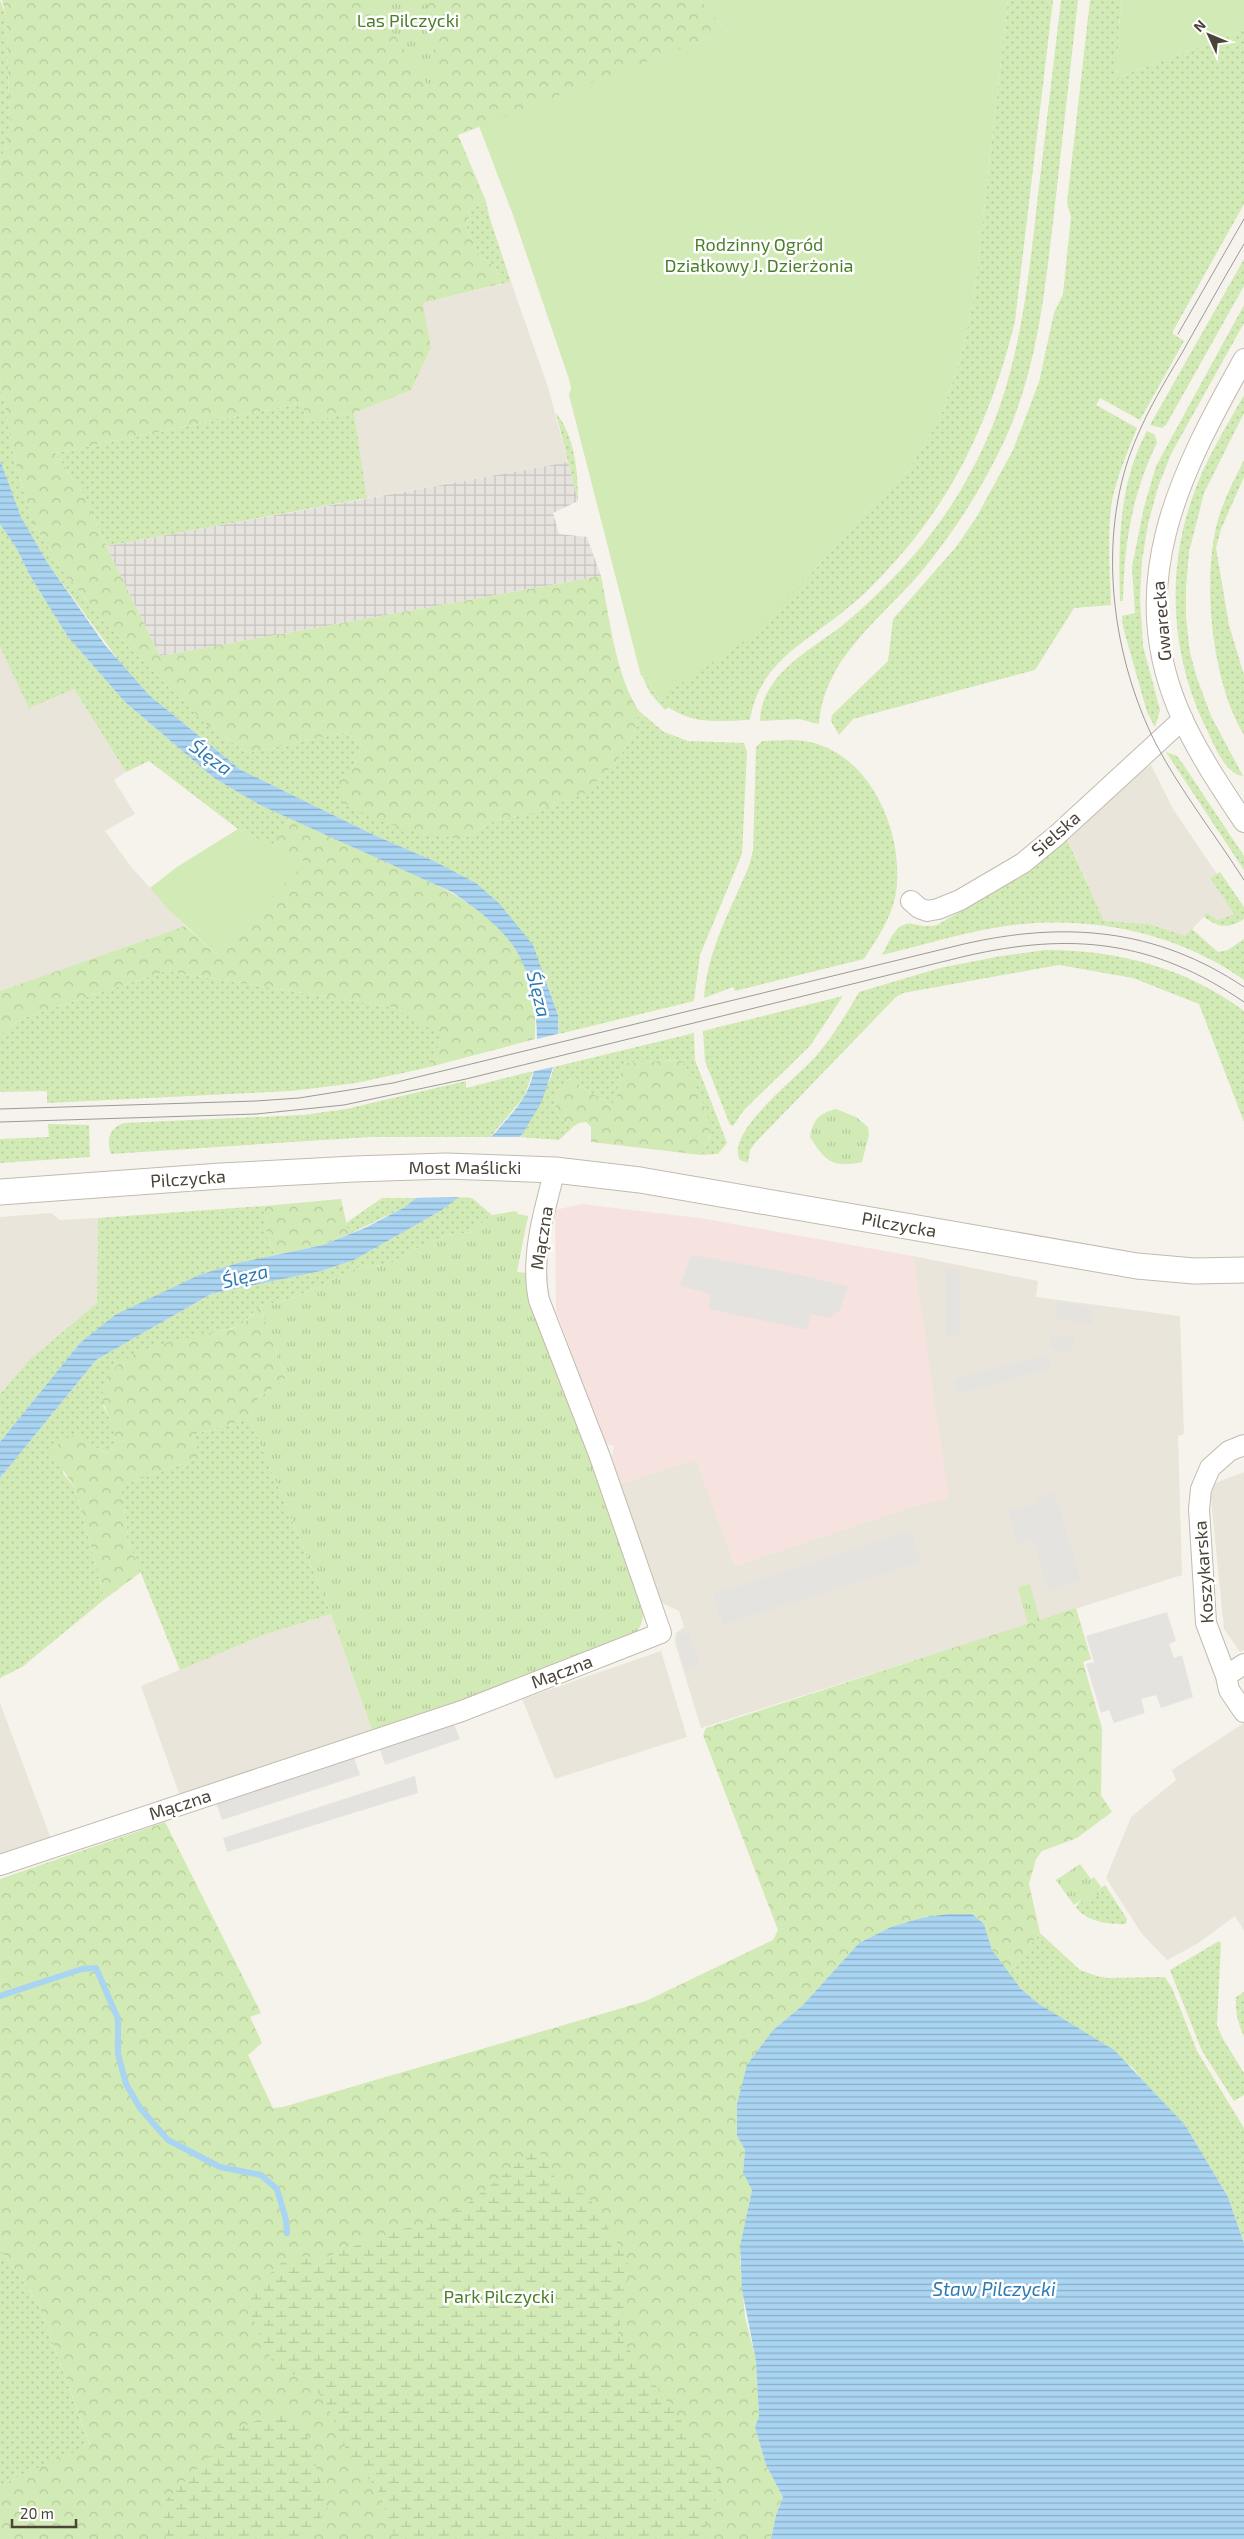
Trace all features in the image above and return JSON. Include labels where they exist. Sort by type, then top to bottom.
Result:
[{"type":"street","name":"Gwarecka","points":[[1242,814],[1211,771],[1183,719],[1167,674],[1160,636],[1157,601],[1162,549],[1170,511],[1182,477],[1197,444],[1244,359]]},
{"type":"street","name":"Sielska","points":[[911,901],[919,908],[927,911],[938,909],[960,900],[1023,862],[1063,830],[1183,719]]},
{"type":"street","name":"Most Maślicki","points":[[376,1168],[479,1166],[555,1170]]},
{"type":"street","name":"Pilczycka","points":[[0,1192],[376,1168]]},
{"type":"street","name":"Pilczycka","points":[[555,1170],[640,1180],[1137,1266],[1194,1271],[1244,1270]]},
{"type":"street","name":"Mączna","points":[[0,1865],[462,1710],[661,1634],[600,1457],[539,1300],[535,1283],[535,1264],[555,1170]]},
{"type":"street","name":"Koszykarska","points":[[1244,1444],[1230,1451],[1210,1468],[1200,1489],[1200,1545],[1206,1623],[1210,1638],[1226,1676],[1229,1690],[1244,1712]]},
{"type":"street","points":[[1226,1676],[1244,1664]]},
{"type":"shaded area","points":[[511,282],[548,387],[568,462],[367,498],[354,413],[411,390],[431,348],[423,303]]},
{"type":"shaded area","points":[[568,462],[578,501],[553,513],[559,534],[587,537],[601,576],[160,656],[106,546]]},
{"type":"shaded area","points":[[0,647],[29,707],[74,689],[126,772],[114,780],[135,814],[105,831],[132,868],[185,926],[0,991]]},
{"type":"shaded area","points":[[1151,765],[1173,809],[1217,874],[1210,878],[1234,914],[1218,920],[1207,913],[1185,937],[1148,924],[1104,921],[1068,840],[1135,776]]},
{"type":"shaded area","points":[[581,1204],[700,1218],[913,1256],[949,1498],[912,1507],[735,1566],[696,1460],[618,1485],[611,1461],[614,1446],[605,1444],[556,1310],[555,1210]]},
{"type":"shaded area","points":[[51,1213],[60,1220],[98,1218],[97,1303],[28,1361],[0,1394],[0,1217]]},
{"type":"shaded area","points":[[691,1255],[772,1269],[848,1286],[840,1310],[830,1318],[811,1314],[807,1330],[709,1309],[710,1294],[680,1286]]},
{"type":"shaded area","points":[[913,1256],[1038,1281],[1036,1297],[1180,1316],[1184,1434],[1178,1436],[1182,1575],[701,1728],[675,1643],[676,1633],[684,1627],[679,1611],[662,1603],[618,1485],[696,1459],[735,1566],[912,1507],[948,1498]]},
{"type":"shaded area","points":[[946,1270],[960,1270],[960,1336],[946,1336]]},
{"type":"shaded area","points":[[1057,1302],[1093,1307],[1091,1324],[1055,1319]]},
{"type":"shaded area","points":[[1052,1334],[1074,1337],[1072,1353],[1049,1349]]},
{"type":"shaded area","points":[[1048,1354],[1052,1368],[957,1395],[953,1379]]},
{"type":"shaded area","points":[[1244,1472],[1244,1650],[1240,1652],[1224,1629],[1211,1499],[1213,1484]]},
{"type":"shaded area","points":[[1055,1493],[1081,1581],[1048,1591],[1033,1540],[1018,1544],[1008,1511],[1039,1502],[1038,1498]]},
{"type":"shaded area","points":[[911,1531],[921,1562],[723,1625],[713,1594]]},
{"type":"shaded area","points":[[1167,1612],[1176,1641],[1169,1644],[1174,1658],[1182,1655],[1193,1697],[1161,1708],[1156,1695],[1141,1699],[1145,1713],[1114,1723],[1109,1710],[1101,1713],[1086,1664],[1094,1662],[1086,1636]]},
{"type":"shaded area","points":[[331,1614],[373,1733],[180,1796],[141,1686],[263,1635]]},
{"type":"shaded area","points":[[689,1632],[700,1665],[686,1670],[676,1641],[678,1636]]},
{"type":"shaded area","points":[[661,1651],[687,1737],[555,1779],[522,1699]]},
{"type":"shaded area","points":[[0,1703],[51,1839],[0,1856]]},
{"type":"shaded area","points":[[452,1719],[460,1739],[385,1765],[379,1746]]},
{"type":"shaded area","points":[[1244,1723],[1244,1931],[1235,1916],[1197,1944],[1167,1960],[1142,1934],[1106,1878],[1131,1817],[1176,1780],[1172,1770]]},
{"type":"shaded area","points":[[353,1754],[360,1775],[222,1820],[215,1800]]},
{"type":"shaded area","points":[[415,1776],[418,1793],[227,1852],[223,1838]]},
{"type":"green space","points":[[0,0],[6,15],[10,124],[0,169]]},
{"type":"green space","points":[[2,0],[700,0],[727,31],[458,135],[486,201],[470,210],[466,226],[478,255],[496,268],[500,284],[423,303],[431,348],[411,390],[354,413],[306,422],[302,403],[55,453],[83,493],[106,546],[160,656],[601,576],[619,663],[624,680],[639,711],[633,735],[617,761],[584,794],[529,814],[496,820],[463,839],[427,835],[376,820],[344,803],[337,781],[353,769],[362,745],[351,731],[248,753],[208,726],[105,623],[64,572],[32,521],[15,461],[0,380],[0,169],[10,124],[6,15]]},
{"type":"green space","name":"Las Pilczycki","points":[[371,0],[426,0],[438,76],[428,85]]},
{"type":"green space","name":"Rodzinny Ogród Działkowy J. Dzierżonia","points":[[700,0],[1008,0],[974,297],[960,361],[940,418],[908,471],[873,504],[802,584],[749,638],[658,699],[646,675],[641,676],[569,395],[571,388],[569,379],[513,215],[479,126],[727,31]]},
{"type":"green space","points":[[1008,0],[1053,0],[1015,321],[995,389],[968,454],[933,514],[888,569],[856,601],[794,649],[770,673],[761,686],[754,702],[750,720],[708,721],[688,717],[668,707],[665,710],[650,693],[642,676],[646,675],[658,699],[802,584],[873,504],[908,471],[940,418],[960,361],[974,297]]},
{"type":"green space","points":[[1061,0],[1078,0],[1054,214],[1039,326],[1026,381],[1007,435],[981,487],[949,535],[910,585],[859,638],[845,657],[832,677],[824,699],[819,724],[799,719],[760,721],[763,704],[769,690],[778,677],[803,654],[863,608],[882,590],[924,543],[959,492],[984,446],[1008,379],[1023,311]]},
{"type":"green space","points":[[1090,0],[1121,0],[1116,78],[1244,30],[1244,204],[1172,333],[1184,341],[1140,420],[1100,398],[1096,405],[1137,428],[1114,492],[1110,514],[1111,605],[1074,608],[1035,670],[853,719],[839,735],[831,721],[832,715],[888,661],[893,619],[956,547],[976,518],[1013,450],[1039,382],[1054,313],[1063,294],[1071,217],[1067,203]]},
{"type":"green space","points":[[1121,0],[1244,0],[1244,30],[1116,78]]},
{"type":"green space","points":[[486,201],[489,216],[511,282],[500,284],[496,268],[478,255],[466,226],[470,210]]},
{"type":"green space","points":[[1244,259],[1244,286],[1166,425],[1162,428],[1150,425]]},
{"type":"green space","points":[[1244,305],[1244,323],[1171,454],[1158,487],[1148,524],[1142,561],[1140,598],[1143,646],[1160,710],[1155,727],[1147,712],[1123,627],[1122,616],[1135,613],[1132,567],[1144,507],[1156,466]]},
{"type":"green space","points":[[0,380],[15,461],[32,521],[64,572],[105,623],[208,726],[248,753],[351,731],[362,745],[353,769],[463,839],[496,820],[529,814],[583,794],[617,761],[633,735],[639,711],[664,732],[688,741],[744,743],[747,752],[742,854],[700,955],[694,1001],[559,1034],[558,1015],[547,983],[499,903],[476,883],[434,861],[374,835],[241,770],[149,695],[122,665],[47,562],[21,517],[0,460]]},
{"type":"green space","points":[[1244,395],[1244,413],[1204,493],[1189,552],[1186,588],[1186,617],[1190,653],[1197,678],[1211,716],[1243,776],[1231,770],[1221,758],[1195,702],[1179,644],[1176,583],[1179,552],[1185,522],[1194,493],[1210,455]]},
{"type":"green space","points":[[302,403],[306,422],[354,413],[367,498],[106,546],[83,493],[55,453]]},
{"type":"green space","points":[[556,413],[567,432],[574,455],[578,501]]},
{"type":"green space","points":[[1147,431],[1155,435],[1157,443],[1141,481],[1131,520],[1125,559],[1123,601],[1120,601],[1119,558],[1122,514],[1131,471]]},
{"type":"green space","points":[[1244,460],[1244,477],[1221,529],[1216,548],[1229,625],[1244,675],[1244,735],[1233,713],[1217,658],[1212,628],[1210,597],[1214,540],[1219,516]]},
{"type":"green space","points":[[0,524],[17,549],[29,574],[68,637],[125,702],[214,778],[260,805],[291,818],[272,846],[238,829],[149,761],[126,772],[74,689],[29,708],[0,647]]},
{"type":"green space","points":[[799,740],[828,748],[849,761],[866,779],[880,801],[889,825],[895,850],[897,874],[895,898],[886,922],[864,959],[735,991],[733,987],[704,998],[706,981],[715,947],[749,866],[753,851],[756,747],[762,741]]},
{"type":"green space","points":[[1166,752],[1177,756],[1183,764],[1244,856],[1244,870]]},
{"type":"green space","points":[[291,818],[438,886],[473,906],[488,918],[503,932],[515,948],[526,969],[534,1004],[535,1039],[426,1068],[444,1036],[392,1007],[166,971],[20,1019],[0,1035],[0,991],[185,926],[216,954],[305,862],[272,846]]},
{"type":"green space","points":[[238,829],[306,862],[216,954],[168,909],[150,888],[177,867]]},
{"type":"green space","points":[[1067,839],[1104,921],[1148,924],[1185,936],[1192,929],[1218,952],[1228,950],[1244,939],[1244,980],[1220,964],[1194,951],[1167,941],[1139,932],[1081,923],[1005,926],[882,955],[894,934],[902,925],[937,925],[1005,886]]},
{"type":"green space","points":[[1220,872],[1244,907],[1244,919],[1228,926],[1213,923],[1203,916],[1207,913],[1218,920],[1234,914],[1210,878]]},
{"type":"green space","points":[[1045,950],[1098,953],[1149,964],[1174,972],[1198,983],[1244,1011],[1244,1122],[1199,1004],[1133,978],[1059,965],[903,993],[896,997],[756,1142],[750,1150],[748,1163],[740,1160],[738,1149],[743,1135],[766,1105],[816,1056],[839,1025],[859,992],[940,968],[1001,956]]},
{"type":"green space","points":[[166,971],[392,1007],[445,1036],[426,1068],[356,1083],[291,1091],[47,1103],[47,1091],[0,1092],[0,1035],[20,1019]]},
{"type":"green space","points":[[843,996],[810,1046],[744,1110],[733,1126],[730,1125],[705,1061],[703,1031]]},
{"type":"green space","points":[[694,1033],[695,1060],[727,1143],[718,1154],[701,1155],[710,1137],[685,1064],[680,1060],[623,1063],[616,1101],[610,1105],[570,1079],[559,1090],[556,1104],[560,1118],[566,1124],[573,1127],[559,1140],[520,1137],[551,1077],[554,1067]]},
{"type":"green space","points":[[680,1060],[685,1064],[706,1110],[710,1129],[709,1138],[701,1155],[591,1142],[591,1127],[586,1122],[579,1123],[573,1127],[566,1124],[557,1112],[556,1097],[563,1084],[570,1079],[610,1105],[616,1101],[623,1063]]},
{"type":"green space","points":[[533,1071],[524,1097],[490,1137],[370,1137],[111,1154],[109,1144],[112,1131],[124,1123],[303,1115],[346,1109],[466,1081],[466,1088]]},
{"type":"green space","points":[[836,1109],[856,1117],[868,1127],[869,1135],[862,1162],[843,1164],[830,1161],[820,1152],[810,1137],[813,1126],[818,1118]]},
{"type":"green space","points":[[48,1124],[89,1125],[90,1157],[0,1163],[0,1139],[49,1137]]},
{"type":"green space","points":[[457,1197],[472,1198],[492,1215],[471,1232],[447,1235],[415,1249],[387,1266],[364,1265],[291,1299],[260,1306],[240,1326],[145,1350],[103,1406],[115,1435],[108,1454],[91,1445],[62,1472],[75,1488],[105,1599],[22,1667],[0,1678],[0,1478],[96,1360],[211,1294],[321,1271],[354,1260],[442,1210]]},
{"type":"green space","points":[[382,1198],[416,1198],[405,1207],[349,1234],[346,1223]]},
{"type":"green space","points":[[341,1199],[349,1234],[323,1245],[275,1255],[267,1236],[264,1206]]},
{"type":"green space","points":[[264,1206],[267,1236],[275,1255],[258,1259],[80,1343],[0,1442],[0,1394],[28,1361],[97,1303],[98,1218]]},
{"type":"green space","points":[[516,1211],[518,1214],[528,1216],[517,1272],[527,1273],[644,1610],[642,1620],[637,1632],[625,1641],[373,1733],[331,1614],[250,1419],[258,1399],[286,1378],[260,1306],[291,1299],[364,1265],[387,1266],[415,1249],[447,1235],[471,1232],[492,1215]]},
{"type":"green space","points":[[260,1306],[286,1378],[258,1399],[250,1419],[192,1435],[200,1457],[121,1486],[129,1544],[141,1572],[105,1599],[75,1488],[51,1452],[61,1441],[74,1435],[108,1454],[114,1443],[115,1433],[104,1405],[103,1394],[105,1383],[113,1370],[133,1355],[146,1349],[241,1325]]},
{"type":"green space","points":[[250,1419],[331,1614],[263,1635],[180,1670],[129,1544],[121,1486],[200,1457],[192,1435]]},
{"type":"green space","points":[[1030,1584],[1040,1621],[1028,1624],[1018,1587]]},
{"type":"green space","name":"Park Pilczycki","points":[[1076,1608],[1091,1659],[1083,1662],[1102,1728],[1101,1795],[1112,1812],[1077,1838],[1042,1851],[1036,1859],[1029,1884],[1040,1933],[1008,1973],[992,1950],[984,1924],[972,1914],[921,1918],[891,1927],[859,1943],[803,2005],[773,2030],[737,2136],[745,2150],[743,2173],[752,2190],[740,2246],[740,2262],[745,2317],[756,2360],[759,2416],[755,2427],[766,2465],[783,2497],[776,2515],[771,2539],[0,2539],[0,2485],[90,2445],[38,2302],[0,2249],[0,1879],[165,1822],[261,2013],[250,2017],[262,2043],[248,2055],[273,2108],[283,2107],[646,2001],[773,1940],[778,1930],[703,1735],[706,1728]]},
{"type":"green space","points":[[1080,1864],[1091,1879],[1094,1877],[1101,1887],[1098,1890],[1100,1894],[1084,1905],[1081,1900],[1074,1905],[1056,1880]]},
{"type":"green space","points":[[1105,1885],[1127,1919],[1126,1924],[1106,1923],[1091,1919],[1076,1907],[1081,1900],[1100,1893],[1098,1890]]},
{"type":"green space","points":[[1040,1933],[1080,1970],[1097,1976],[1108,1978],[1165,1977],[1172,1988],[1197,2051],[1244,2128],[1244,2242],[1228,2197],[1185,2125],[1147,2086],[1132,2067],[1039,2004],[1021,1989],[1008,1973]]},
{"type":"green space","points":[[1219,1941],[1221,1943],[1217,2025],[1223,2039],[1244,2073],[1244,2095],[1234,2101],[1202,2051],[1170,1970]]},
{"type":"green space","points":[[1244,1992],[1244,2036],[1237,2017],[1236,1997]]},
{"type":"green space","points":[[537,2148],[558,2183],[588,2196],[628,2260],[627,2292],[618,2334],[723,2478],[706,2527],[706,2539],[396,2539],[378,2490],[349,2456],[330,2412],[306,2372],[279,2378],[244,2298],[289,2256],[326,2257],[395,2231],[444,2218],[471,2201]]},
{"type":"green space","points":[[0,2249],[38,2302],[90,2446],[0,2485]]},
{"type":"green space","points":[[282,2409],[305,2427],[328,2510],[304,2536],[305,2539],[166,2539],[162,2504],[236,2430]]},
{"type":"water","name":"Ślęza","points":[[0,460],[21,517],[47,562],[105,645],[149,695],[241,770],[374,835],[434,861],[476,883],[499,903],[533,945],[558,1015],[559,1049],[542,1101],[523,1133],[484,1177],[442,1210],[354,1260],[321,1271],[211,1294],[96,1360],[0,1478],[0,1442],[80,1343],[115,1315],[199,1275],[238,1263],[323,1245],[367,1227],[405,1207],[495,1133],[514,1111],[524,1097],[531,1082],[537,1043],[534,1000],[522,962],[508,939],[486,917],[452,892],[260,805],[214,778],[125,702],[68,637],[29,574],[17,549],[0,524]]},
{"type":"water","name":"Staw Pilczycki","points":[[948,1914],[972,1914],[984,1924],[992,1950],[1021,1989],[1039,2004],[1114,2050],[1185,2125],[1228,2197],[1244,2243],[1244,2539],[771,2539],[776,2515],[783,2497],[766,2465],[755,2427],[759,2416],[756,2361],[742,2290],[740,2246],[752,2190],[743,2173],[745,2150],[737,2136],[737,2104],[747,2065],[773,2030],[803,2005],[859,1943],[891,1927],[921,1918]]},
{"type":"pier","points":[[561,1033],[562,1049],[557,1066],[531,1072],[533,1040]]},
{"type":"pier","points":[[486,1137],[523,1137],[486,1179],[461,1197],[412,1198]]},
{"type":"waterway","points":[[0,1996],[82,1969],[96,1968],[118,2019],[118,2054],[126,2084],[140,2108],[168,2140],[220,2167],[261,2175],[277,2189],[286,2220],[287,2233]]},
{"type":"tram line","points":[[1178,334],[1244,219]]},
{"type":"tram line","points":[[1244,244],[1160,391],[1134,443],[1119,492],[1114,528],[1113,565],[1115,603],[1120,640],[1129,676],[1141,711],[1156,744],[1176,778],[1244,880]]},
{"type":"tram line","points":[[0,1109],[256,1101],[299,1098],[393,1083],[964,944],[1038,933],[1074,932],[1109,935],[1143,941],[1177,952],[1211,967],[1244,987]]},
{"type":"tram line","points":[[0,1122],[256,1114],[344,1105],[466,1079],[966,956],[1041,944],[1076,944],[1110,947],[1144,954],[1177,965],[1210,981],[1244,1002]]}]
